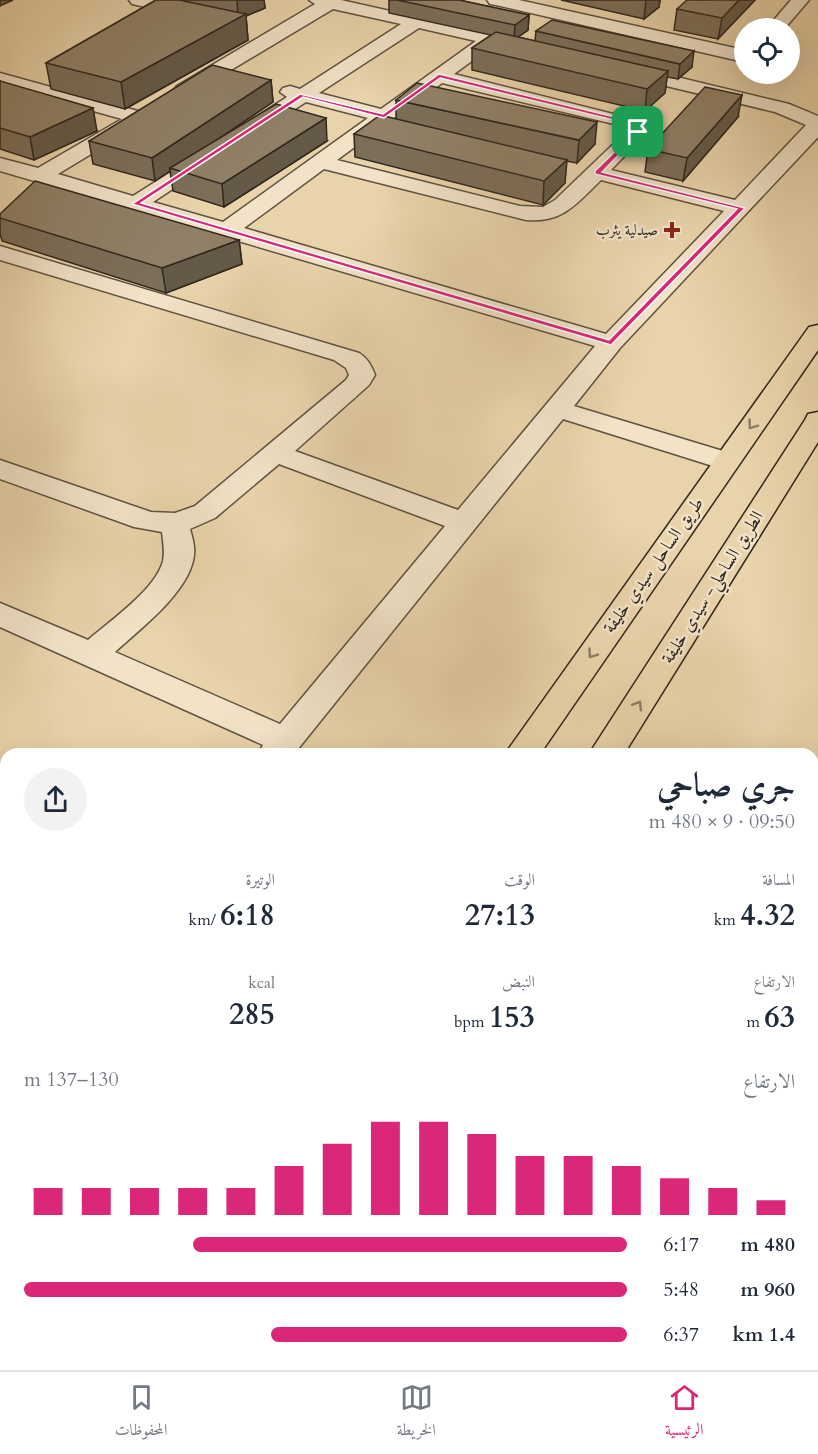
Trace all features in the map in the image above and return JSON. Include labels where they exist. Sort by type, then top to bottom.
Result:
[{"type":"highway","name":"طريق الساحل سيدي خليفة","points":[[526,748],[818,332]]},
{"type":"highway","name":"الطريق الساحلي- سيدي خليفة","points":[[610,748],[818,420]]},
{"type":"street","points":[[138,0],[215,17]]},
{"type":"street","points":[[367,11],[384,0]]},
{"type":"street","points":[[496,0],[734,54]]},
{"type":"street","points":[[785,18],[800,0]]},
{"type":"street","points":[[29,198],[50,178],[138,117],[281,32],[324,1],[548,52]]},
{"type":"street","points":[[135,204],[416,22]]},
{"type":"street","points":[[259,27],[281,32]]},
{"type":"street","points":[[227,230],[490,39]]},
{"type":"street","points":[[0,614],[92,655],[280,748],[611,343],[818,124],[793,112],[606,66]]},
{"type":"street","points":[[213,73],[235,78]]},
{"type":"street","points":[[321,162],[531,214],[551,212],[558,209],[597,173],[636,135],[638,128],[634,125],[439,76]]},
{"type":"street","points":[[722,93],[734,78]]},
{"type":"street","points":[[0,79],[138,117]]},
{"type":"street","points":[[268,87],[384,116]]},
{"type":"street","points":[[0,164],[611,343]]},
{"type":"street","points":[[597,173],[741,208]]},
{"type":"street","points":[[0,253],[354,361],[360,367],[362,375],[356,385],[205,512],[191,520],[175,524],[159,524],[144,520],[0,469]]},
{"type":"street","points":[[557,409],[726,461]]},
{"type":"street","points":[[275,453],[464,523]]},
{"type":"street","points":[[92,655],[169,582],[178,563],[179,546],[175,524]]},
{"type":"building","points":[[156,0],[179,0],[246,14],[121,82],[46,63]]},
{"type":"building","points":[[397,0],[459,0],[529,15],[515,25]]},
{"type":"building","points":[[687,0],[739,0],[722,18],[677,9]]},
{"type":"building","points":[[552,20],[694,51],[680,64],[536,31]]},
{"type":"building","points":[[496,32],[668,71],[647,89],[472,48]]},
{"type":"building","points":[[212,65],[271,80],[152,158],[89,141]]},
{"type":"building","points":[[0,81],[93,108],[30,137],[0,128]]},
{"type":"building","points":[[417,83],[597,122],[579,140],[396,100]]},
{"type":"building","points":[[705,87],[742,95],[687,158],[648,149]]},
{"type":"building","points":[[276,104],[326,118],[222,184],[170,168]]},
{"type":"building","points":[[380,115],[567,160],[544,181],[354,134]]},
{"type":"building","points":[[35,181],[239,240],[162,268],[0,218],[0,214]]},
{"type":"place","name":"صيدلية يثرب","points":[[672,230]]},
{"type":"route","points":[[439,76],[628,122],[638,128],[638,132],[597,173],[741,208],[611,343],[135,204],[302,95],[384,116],[439,76]]}]
